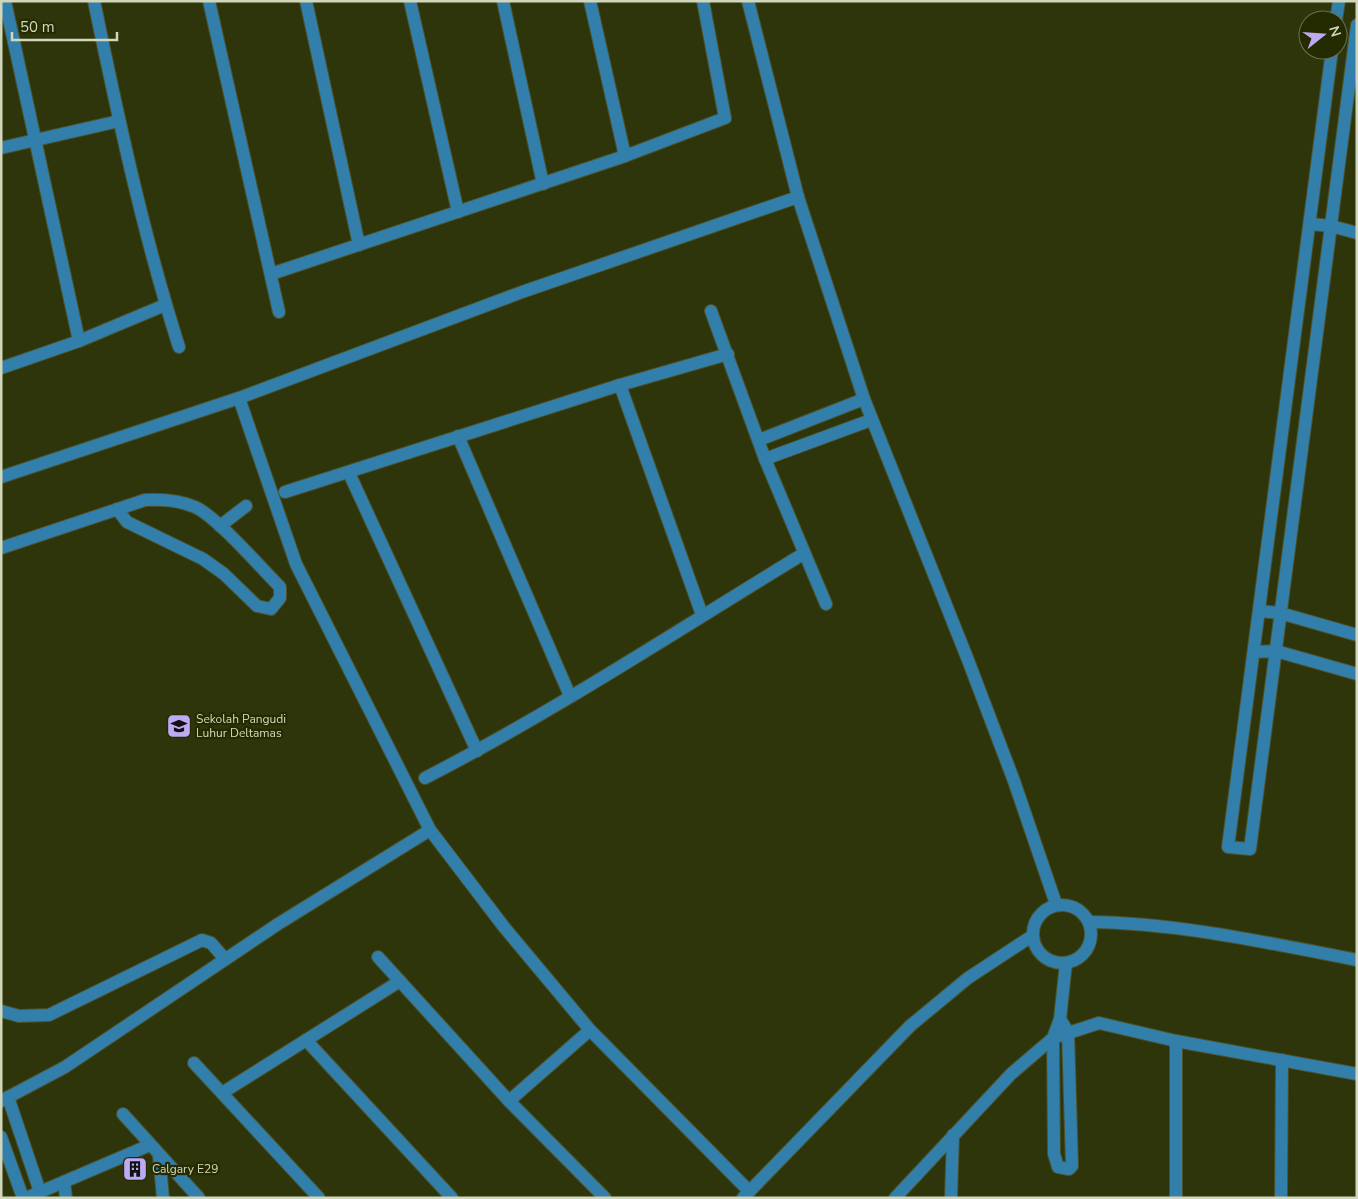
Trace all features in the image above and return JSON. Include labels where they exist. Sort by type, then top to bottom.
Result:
[{"type":"street","points":[[5,1],[80,341]]},
{"type":"street","points":[[94,1],[119,121],[166,305],[179,347]]},
{"type":"street","points":[[209,1],[279,312]]},
{"type":"street","points":[[306,1],[359,245]]},
{"type":"street","points":[[410,1],[458,212]]},
{"type":"street","points":[[503,1],[543,184]]},
{"type":"street","points":[[590,1],[625,156]]},
{"type":"street","points":[[271,274],[625,156],[725,117],[703,1]]},
{"type":"street","points":[[748,1],[798,197],[864,399],[968,660],[1014,781],[1056,904]]},
{"type":"street","points":[[1331,60],[1228,847],[1250,849],[1357,24]]},
{"type":"street","points":[[1,148],[119,121]]},
{"type":"street","points":[[1,477],[239,398],[522,292],[798,197]]},
{"type":"street","points":[[1310,224],[1331,226],[1357,233]]},
{"type":"street","points":[[1,368],[80,341],[166,305]]},
{"type":"street","points":[[711,311],[765,459],[826,604]]},
{"type":"street","points":[[285,492],[350,473],[458,436],[620,385],[728,354]]},
{"type":"street","points":[[620,385],[702,615]]},
{"type":"street","points":[[239,398],[296,564],[430,830],[504,927],[590,1030],[746,1194],[910,1026],[968,978],[1032,936]]},
{"type":"street","points":[[759,440],[864,399]]},
{"type":"street","points":[[765,459],[872,420]]},
{"type":"street","points":[[458,436],[570,696]]},
{"type":"street","points":[[350,473],[477,751]]},
{"type":"street","points":[[1,548],[146,500],[168,499],[197,507],[220,526],[280,587],[280,598],[271,609],[257,606],[224,574],[203,559],[127,522],[117,510]]},
{"type":"street","points":[[220,526],[246,506]]},
{"type":"street","points":[[425,778],[477,751],[804,554]]},
{"type":"street","points":[[1259,612],[1280,613],[1357,634]]},
{"type":"street","points":[[1254,652],[1276,651],[1357,674]]},
{"type":"street","points":[[40,1192],[5,1099],[65,1067],[224,959],[430,830]]},
{"type":"street","points":[[1056,904],[1070,905],[1082,911],[1089,922],[1091,936],[1088,948],[1079,958],[1066,963],[1050,961],[1037,951],[1032,936],[1034,922],[1038,916],[1043,910],[1056,904]]},
{"type":"street","points":[[1089,922],[1130,923],[1209,932],[1357,960]]},
{"type":"street","points":[[1,1012],[19,1016],[48,1015],[202,940],[211,944],[224,959]]},
{"type":"street","points":[[378,957],[509,1101],[604,1198]]},
{"type":"street","points":[[1060,1019],[1068,1032],[1072,1166],[1069,1169],[1058,1167],[1055,1160],[1053,1038],[1060,1019],[1066,963]]},
{"type":"street","points":[[222,1093],[400,981]]},
{"type":"street","points":[[895,1198],[1010,1074],[1053,1038],[1099,1023],[1176,1041],[1357,1074]]},
{"type":"street","points":[[509,1101],[590,1030]]},
{"type":"street","points":[[306,1040],[452,1198]]},
{"type":"street","points":[[1176,1041],[1176,1198]]},
{"type":"street","points":[[1281,1198],[1282,1060]]},
{"type":"street","points":[[194,1063],[319,1198]]},
{"type":"street","points":[[123,1114],[199,1198]]},
{"type":"street","points":[[950,1198],[953,1136]]},
{"type":"street","points":[[1,1137],[24,1198],[150,1145]]},
{"type":"street","points":[[159,1155],[163,1198]]},
{"type":"street","points":[[64,1182],[66,1198]]},
{"type":"place","name":"Sekolah Pangudi Luhur Deltamas","points":[[179,726]]},
{"type":"place","name":"Calgary E29","points":[[135,1169]]}]
